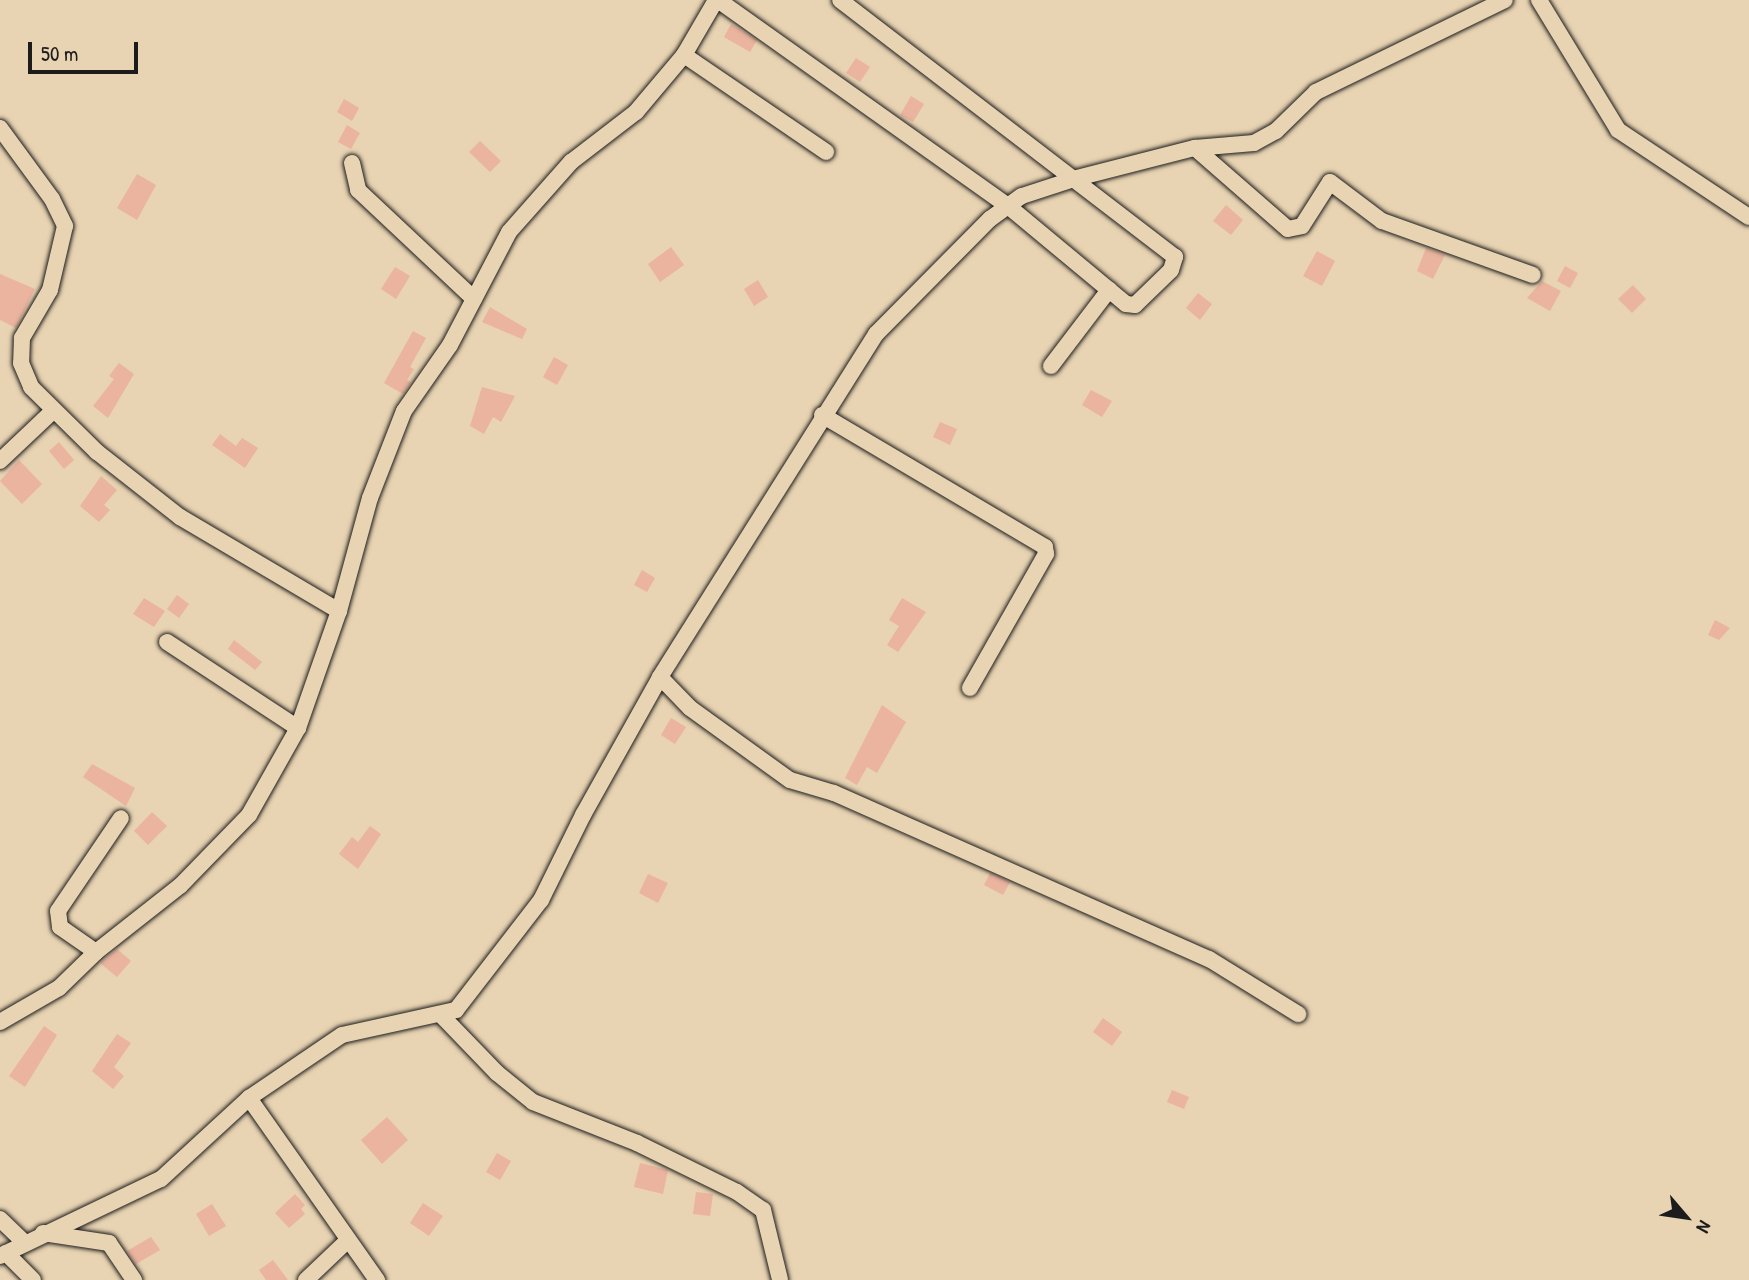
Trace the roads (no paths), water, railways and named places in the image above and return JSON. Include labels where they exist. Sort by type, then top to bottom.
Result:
[{"type":"street","points":[[0,1022],[59,988],[96,952],[180,886],[248,815],[298,728],[339,611],[370,498],[404,411],[450,345],[509,232],[572,162],[636,112],[684,55],[717,0],[1008,206],[1126,304],[1135,305],[1171,270],[1175,257],[1077,178],[840,0]]},
{"type":"street","points":[[33,1280],[3,1254],[41,1233],[162,1179],[249,1098],[342,1035],[442,1016],[456,1010],[541,900],[583,815],[660,677],[737,560],[822,415],[876,334],[1008,206],[1022,196],[1077,178],[1195,148],[1254,143],[1276,131],[1316,92],[1505,0]]},
{"type":"street","points":[[1539,0],[1618,130],[1749,217]]},
{"type":"street","points":[[684,55],[826,152]]},
{"type":"street","points":[[0,128],[52,199],[65,226],[50,290],[22,338],[21,363],[31,387],[97,452],[180,517],[339,611]]},
{"type":"street","points":[[1195,148],[1289,229],[1302,226],[1331,182],[1382,221],[1533,275]]},
{"type":"street","points":[[352,163],[358,190],[474,299]]},
{"type":"street","points":[[1052,366],[1109,290]]},
{"type":"street","points":[[0,461],[54,410]]},
{"type":"street","points":[[822,415],[1045,547],[1046,554],[970,688]]},
{"type":"street","points":[[167,642],[298,728]]},
{"type":"street","points":[[660,677],[690,708],[790,780],[834,793],[1209,959],[1298,1014]]},
{"type":"street","points":[[96,952],[60,927],[58,911],[121,818]]},
{"type":"street","points":[[442,1016],[497,1073],[533,1102],[637,1143],[737,1192],[763,1210],[780,1280]]},
{"type":"street","points":[[249,1098],[347,1241],[377,1280]]},
{"type":"street","points":[[0,1219],[25,1243]]},
{"type":"street","points":[[41,1233],[109,1243],[134,1280]]},
{"type":"street","points":[[306,1280],[347,1241]]}]
